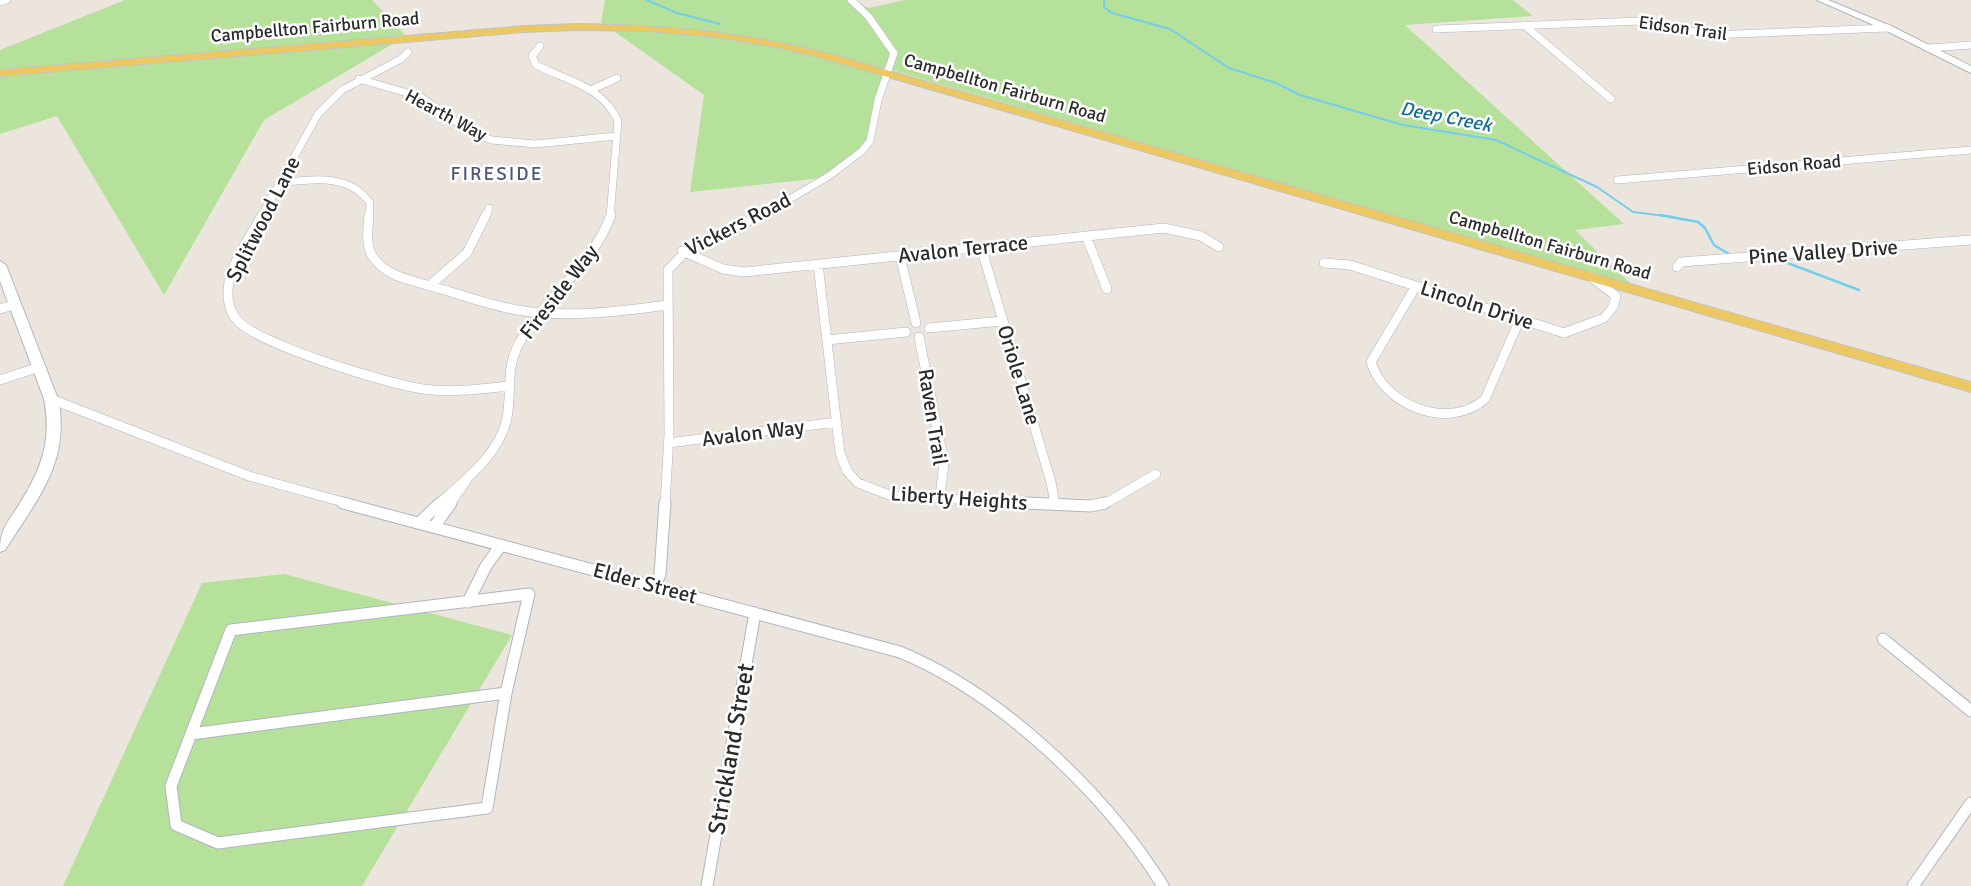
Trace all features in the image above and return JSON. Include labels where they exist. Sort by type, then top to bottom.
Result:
[{"type":"main road","points":[[1821,0],[1888,28],[1971,70]]},
{"type":"main road","name":"Campbellton Fairburn Road","points":[[0,71],[510,30],[593,26],[684,30],[749,39],[889,72],[1971,378]]},
{"type":"main road","name":"Campbellton Fairburn Road","points":[[889,72],[1971,387]]},
{"type":"main road","points":[[0,265],[51,399],[56,415],[57,434],[42,478],[0,546]]},
{"type":"street","points":[[0,2],[7,0]]},
{"type":"street","points":[[851,0],[868,16],[892,49],[894,53],[889,72]]},
{"type":"street","name":"Eidson Trail","points":[[1436,29],[1640,21],[1699,34],[1724,35],[1888,28]]},
{"type":"street","points":[[1524,25],[1611,99]]},
{"type":"street","points":[[1929,48],[1971,45]]},
{"type":"street","name":"Fireside Way","points":[[434,527],[468,478],[492,451],[504,428],[508,410],[509,368],[514,351],[539,313],[597,246],[608,227],[612,212],[618,121],[615,110],[593,89],[541,68],[532,61],[532,56],[541,46]]},
{"type":"street","name":"Splitwood Lane","points":[[408,52],[401,59],[359,79],[335,96],[318,114],[230,278],[228,302],[239,321],[266,339],[402,386],[448,391],[508,386]]},
{"type":"street","name":"Vickers Road","points":[[655,586],[660,573],[668,443],[668,270],[682,251],[692,244],[747,223],[856,158],[873,134],[877,102],[889,72]]},
{"type":"street","points":[[593,89],[617,78]]},
{"type":"street","name":"Hearth Way","points":[[359,79],[421,97],[469,131],[492,140],[535,144],[617,136]]},
{"type":"street","name":"Eidson Road","points":[[1617,180],[1971,150]]},
{"type":"street","points":[[280,183],[328,180],[360,189],[370,203],[368,242],[373,257],[392,273],[429,286],[499,307],[539,313],[596,313],[667,305]]},
{"type":"street","points":[[429,286],[454,267],[472,248],[482,232],[489,208]]},
{"type":"street","name":"Avalon Terrace","points":[[682,251],[723,269],[744,272],[1164,228],[1201,236],[1219,247]]},
{"type":"street","points":[[1086,236],[1107,289]]},
{"type":"street","name":"Pine Valley Drive","points":[[1677,267],[1681,262],[1971,240]]},
{"type":"street","points":[[692,244],[705,260]]},
{"type":"street","name":"Oriole Lane","points":[[981,247],[1051,482],[1055,504]]},
{"type":"street","points":[[900,256],[916,323]]},
{"type":"street","name":"Lincoln Drive","points":[[1324,263],[1350,265],[1564,333],[1604,318],[1613,307],[1616,296]]},
{"type":"street","name":"Liberty Heights","points":[[818,264],[844,469],[861,487],[892,496],[1090,506],[1108,502],[1156,474]]},
{"type":"street","points":[[1590,277],[1616,296],[1626,292],[1644,293]]},
{"type":"street","points":[[1416,286],[1371,362],[1375,376],[1387,392],[1410,407],[1439,413],[1466,411],[1485,400],[1520,319]]},
{"type":"street","points":[[0,309],[16,304]]},
{"type":"street","points":[[906,332],[909,325],[916,323],[929,328],[1002,321]]},
{"type":"street","points":[[906,332],[909,336],[919,337],[926,335],[929,328]]},
{"type":"street","points":[[827,340],[906,332]]},
{"type":"street","name":"Raven Trail","points":[[919,337],[944,463],[940,497]]},
{"type":"street","points":[[0,380],[39,367]]},
{"type":"street","name":"Elder Street","points":[[51,399],[249,476],[900,652],[940,668],[975,688],[999,707],[1108,811],[1145,856],[1163,886]]},
{"type":"street","name":"Avalon Way","points":[[668,443],[837,422]]},
{"type":"street","name":"Fireside Way","points":[[419,523],[451,490],[468,478]]},
{"type":"street","points":[[468,602],[500,545]]},
{"type":"street","points":[[529,594],[506,693],[487,808],[218,843],[176,825],[171,786],[231,630],[529,594]]},
{"type":"street","name":"Strickland Street","points":[[707,886],[755,613]]},
{"type":"street","points":[[1884,639],[1971,711]]},
{"type":"street","points":[[191,734],[506,693]]},
{"type":"street","points":[[1913,886],[1971,803]]},
{"type":"green space","points":[[125,0],[372,0],[406,36],[264,120],[164,295],[57,116],[0,134],[0,50]]},
{"type":"green space","points":[[605,0],[847,0],[869,8],[905,0],[1513,0],[1533,16],[1405,25],[1624,224],[1575,230],[1634,287],[892,70],[877,112],[874,142],[832,177],[690,192],[704,95],[601,22]]},
{"type":"green space","points":[[284,574],[512,635],[362,886],[63,886],[202,583]]},
{"type":"waterway","points":[[647,0],[677,13],[720,24]]},
{"type":"waterway","name":"Deep Creek","points":[[1104,0],[1104,7],[1112,13],[1170,29],[1229,68],[1276,83],[1300,95],[1403,125],[1496,140],[1597,187],[1633,212],[1665,216]]},
{"type":"waterway","name":"Deep Creek","points":[[1660,215],[1665,216]]},
{"type":"waterway","name":"Deep Creek","points":[[1665,216],[1674,217]]},
{"type":"waterway","name":"Deep Creek","points":[[1665,216],[1698,222],[1705,228],[1714,245],[1729,254]]},
{"type":"waterway","name":"Deep Creek","points":[[1777,259],[1859,290]]},
{"type":"district","name":"FIRESIDE","points":[[497,174]]}]
